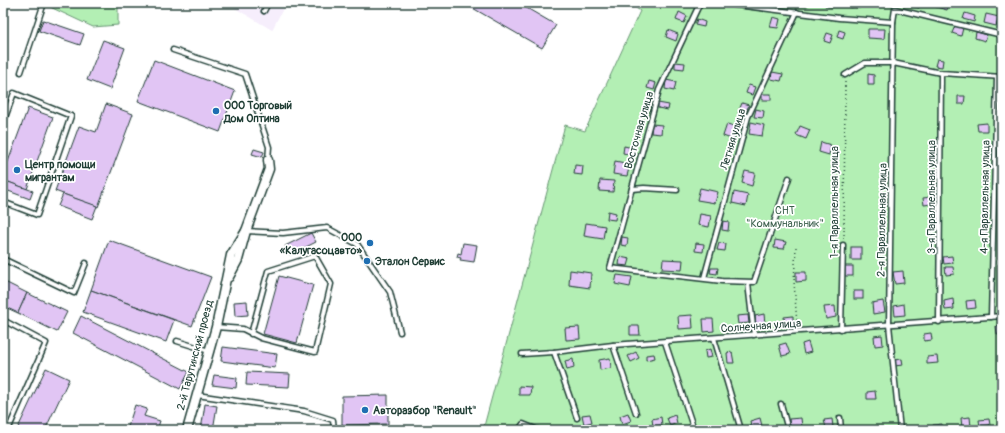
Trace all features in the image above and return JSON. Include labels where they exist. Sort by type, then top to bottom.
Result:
[{"type":"street","name":"2-й Тарутинский проезд","points":[[186,430],[216,327],[231,255],[246,231],[269,169],[268,160]]},
{"type":"lane","points":[[21,72],[44,3]]},
{"type":"lane","points":[[264,11],[268,3]]},
{"type":"lane","name":"Восточная улица","points":[[700,3],[659,90],[610,268],[704,278]]},
{"type":"lane","points":[[721,3],[893,22]]},
{"type":"lane","name":"2-я Параллельная улица","points":[[900,430],[889,325],[893,22],[895,9],[1002,35]]},
{"type":"lane","name":"Летняя улица","points":[[704,278],[748,117],[797,12]]},
{"type":"lane","points":[[173,50],[245,74],[269,147],[268,160]]},
{"type":"lane","points":[[845,75],[865,63],[893,63],[941,73],[1002,77]]},
{"type":"lane","name":"3-я Параллельная улица","points":[[939,322],[941,73]]},
{"type":"lane","name":"4-я Параллельная улица","points":[[991,318],[997,77]]},
{"type":"lane","points":[[3,123],[14,93],[71,116],[37,215],[3,202]]},
{"type":"lane","points":[[704,278],[748,283],[754,282],[789,178]]},
{"type":"lane","points":[[632,189],[644,188],[677,190]]},
{"type":"lane","points":[[246,231],[283,233],[327,228],[357,244],[390,292],[400,332]]},
{"type":"lane","name":"1-я Параллельная улица","points":[[841,329],[844,245]]},
{"type":"lane","points":[[216,327],[243,329],[251,334],[315,352],[331,284],[315,256],[268,271],[251,334]]},
{"type":"lane","points":[[3,259],[74,293],[86,263]]},
{"type":"lane","points":[[748,283],[754,335]]},
{"type":"lane","name":"Солнечная улица","points":[[522,354],[613,345],[798,333],[1002,316]]},
{"type":"lane","points":[[3,320],[46,343],[8,430]]},
{"type":"lane","points":[[714,338],[741,430]]},
{"type":"lane","points":[[177,341],[209,352]]},
{"type":"lane","points":[[665,342],[694,430]]},
{"type":"lane","points":[[613,345],[636,413]]},
{"type":"lane","points":[[554,352],[578,418]]},
{"type":"lane","points":[[197,394],[304,411],[333,420],[334,430]]},
{"type":"lane","points":[[781,404],[788,430]]},
{"type":"lane","points":[[840,418],[841,430]]},
{"type":"lane","points":[[519,430],[523,424],[538,430]]},
{"type":"path","name":"1-я Параллельная улица","points":[[844,245],[845,75]]},
{"type":"path","points":[[796,247],[794,281],[798,333]]},
{"type":"shaded area","points":[[226,3],[286,3],[272,30]]},
{"type":"green space","points":[[49,3],[118,3],[118,25],[93,27],[48,6]]},
{"type":"green space","name":"СНТ \"Коммунальник\"","points":[[630,3],[1002,3],[1002,430],[483,430],[565,125],[585,131],[640,11]]},
{"type":"building","points":[[464,3],[518,3],[556,25],[542,48]]},
{"type":"building","points":[[798,3],[809,3],[808,6]]},
{"type":"building","points":[[825,3],[833,3],[833,7],[825,6]]},
{"type":"building","points":[[851,3],[861,3],[860,8],[850,7]]},
{"type":"building","points":[[911,3],[920,3],[919,8],[910,6]]},
{"type":"building","points":[[937,3],[949,3],[947,10],[936,7]]},
{"type":"building","points":[[679,12],[687,16],[684,23],[676,20]]},
{"type":"building","points":[[965,13],[975,16],[974,22],[963,19]]},
{"type":"building","points":[[986,14],[999,17],[996,26],[984,23]]},
{"type":"building","points":[[773,17],[780,19],[778,28],[770,27]]},
{"type":"building","points":[[697,19],[705,22],[704,27],[695,25]]},
{"type":"building","points":[[43,20],[84,34],[80,45],[39,31]]},
{"type":"building","points":[[955,26],[963,28],[961,36],[952,33]]},
{"type":"building","points":[[868,29],[885,29],[884,39],[868,38]]},
{"type":"building","points":[[668,30],[678,34],[676,41],[666,37]]},
{"type":"building","points":[[839,30],[845,32],[843,39],[837,37]]},
{"type":"building","points":[[976,32],[987,35],[985,41],[975,38]]},
{"type":"building","points":[[827,33],[833,35],[830,43],[824,41]]},
{"type":"building","points":[[103,40],[125,48],[110,89],[87,80]]},
{"type":"building","points":[[937,59],[943,60],[942,67],[935,66]]},
{"type":"building","points":[[154,60],[235,91],[220,132],[138,101]]},
{"type":"building","points":[[675,62],[685,63],[684,69],[675,68]]},
{"type":"building","points":[[772,72],[783,74],[781,81],[771,79]]},
{"type":"building","points":[[868,74],[874,75],[874,85],[868,85]]},
{"type":"building","points":[[666,80],[676,82],[674,91],[665,89]]},
{"type":"building","points":[[649,81],[656,83],[654,90],[647,88]]},
{"type":"building","points":[[749,85],[755,87],[752,95],[746,93]]},
{"type":"building","points":[[762,94],[771,94],[771,100],[762,100]]},
{"type":"building","points":[[958,96],[965,96],[964,104],[958,104]]},
{"type":"building","points":[[658,103],[669,105],[668,110],[658,108]]},
{"type":"building","points":[[742,103],[749,105],[744,116],[738,113]]},
{"type":"building","points":[[106,104],[133,114],[98,207],[55,191],[79,126],[96,132]]},
{"type":"building","points":[[28,108],[53,117],[27,189],[3,180],[3,175]]},
{"type":"building","points":[[756,109],[764,111],[763,118],[754,117]]},
{"type":"building","points":[[751,122],[764,125],[762,136],[749,134]]},
{"type":"building","points":[[987,123],[987,131],[978,131],[977,124]]},
{"type":"building","points":[[652,124],[662,125],[661,134],[651,133]]},
{"type":"building","points":[[727,124],[738,127],[734,140],[723,136]]},
{"type":"building","points":[[800,126],[810,130],[806,139],[796,135]]},
{"type":"building","points":[[821,142],[831,145],[829,155],[819,152]]},
{"type":"building","points":[[624,146],[633,148],[632,155],[623,153]]},
{"type":"building","points":[[254,149],[264,152],[262,157],[252,154]]},
{"type":"building","points":[[615,161],[630,164],[627,176],[613,174]]},
{"type":"building","points":[[575,165],[583,166],[582,175],[574,174]]},
{"type":"building","points":[[1002,166],[1002,175],[999,175],[999,167]]},
{"type":"building","points":[[745,171],[755,173],[752,186],[742,183]]},
{"type":"building","points":[[3,180],[33,191],[30,199],[3,189]]},
{"type":"building","points":[[600,180],[614,181],[613,192],[599,191]]},
{"type":"building","points":[[700,188],[718,192],[715,203],[697,200]]},
{"type":"building","points":[[734,192],[748,195],[746,206],[732,203]]},
{"type":"building","points":[[63,194],[97,206],[92,219],[58,206]]},
{"type":"building","points":[[932,197],[932,204],[924,205],[923,198]]},
{"type":"building","points":[[608,211],[616,213],[615,220],[607,219]]},
{"type":"building","points":[[700,214],[711,216],[709,227],[698,225]]},
{"type":"building","points":[[723,221],[729,222],[728,231],[722,230]]},
{"type":"building","points":[[586,223],[605,226],[603,239],[584,236]]},
{"type":"building","points":[[982,224],[987,224],[987,234],[982,234]]},
{"type":"building","points":[[311,233],[316,242],[290,255],[285,246]]},
{"type":"building","points":[[622,237],[628,238],[627,246],[621,245]]},
{"type":"building","points":[[109,240],[211,277],[192,326],[91,290]]},
{"type":"building","points":[[775,240],[786,242],[784,249],[774,248]]},
{"type":"building","points":[[463,243],[477,245],[474,262],[460,260],[461,258],[457,257],[458,253],[461,254]]},
{"type":"building","points":[[696,243],[704,244],[703,252],[695,251]]},
{"type":"building","points":[[719,243],[726,244],[725,251],[717,250]]},
{"type":"building","points":[[851,247],[861,247],[861,260],[851,260]]},
{"type":"building","points":[[952,256],[953,263],[944,264],[943,257]]},
{"type":"building","points":[[620,257],[630,259],[628,266],[619,265]]},
{"type":"building","points":[[663,259],[683,260],[682,270],[662,269]]},
{"type":"building","points":[[845,266],[853,266],[853,276],[845,276]]},
{"type":"building","points":[[945,267],[953,267],[954,274],[946,275]]},
{"type":"building","points":[[711,268],[718,268],[717,274],[710,273]]},
{"type":"building","points":[[570,270],[591,273],[590,288],[569,285]]},
{"type":"building","points":[[903,271],[904,283],[895,284],[893,272]]},
{"type":"building","points":[[796,272],[806,272],[806,281],[796,282]]},
{"type":"building","points":[[617,275],[632,277],[630,287],[615,284]]},
{"type":"building","points":[[279,276],[313,285],[297,343],[263,334]]},
{"type":"building","points":[[3,281],[27,293],[18,313],[3,306]]},
{"type":"building","points":[[91,290],[174,320],[166,342],[83,312]]},
{"type":"building","points":[[854,291],[863,291],[863,299],[854,299]]},
{"type":"building","points":[[27,293],[67,312],[57,332],[18,313]]},
{"type":"building","points":[[953,299],[954,309],[945,310],[944,301]]},
{"type":"building","points":[[975,300],[976,308],[967,309],[966,301]]},
{"type":"building","points":[[247,301],[248,315],[235,316],[234,302]]},
{"type":"building","points":[[883,301],[885,312],[873,314],[872,303]]},
{"type":"building","points":[[904,304],[905,315],[895,316],[894,306]]},
{"type":"building","points":[[835,306],[836,317],[826,319],[824,307]]},
{"type":"building","points":[[764,314],[765,324],[756,325],[755,316]]},
{"type":"building","points":[[692,315],[693,328],[679,329],[678,316]]},
{"type":"building","points":[[748,315],[749,323],[738,324],[737,316]]},
{"type":"building","points":[[81,316],[189,372],[180,389],[73,333]]},
{"type":"building","points":[[793,316],[793,325],[785,325],[784,317]]},
{"type":"building","points":[[703,319],[713,319],[714,331],[704,332]]},
{"type":"building","points":[[1002,325],[1002,333],[997,334],[996,326]]},
{"type":"building","points":[[630,326],[639,326],[640,335],[630,335]]},
{"type":"building","points":[[579,327],[580,339],[566,340],[565,328]]},
{"type":"building","points":[[931,333],[932,340],[924,341],[924,334]]},
{"type":"building","points":[[882,335],[883,345],[875,346],[874,336]]},
{"type":"building","points":[[808,342],[811,352],[804,354],[802,344]]},
{"type":"building","points":[[786,343],[790,354],[782,356],[779,345]]},
{"type":"building","points":[[223,347],[277,354],[275,368],[221,361]]},
{"type":"building","points":[[710,349],[712,357],[706,358],[705,351]]},
{"type":"building","points":[[636,352],[639,358],[631,362],[628,356]]},
{"type":"building","points":[[732,352],[734,363],[728,363],[727,353]]},
{"type":"building","points":[[654,354],[655,358],[646,360],[646,355]]},
{"type":"building","points":[[937,356],[938,363],[927,364],[927,357]]},
{"type":"building","points":[[610,358],[611,368],[600,370],[599,360]]},
{"type":"building","points":[[573,359],[574,368],[567,370],[565,361]]},
{"type":"building","points":[[902,359],[903,365],[894,366],[894,360]]},
{"type":"building","points":[[46,368],[69,379],[45,430],[17,430]]},
{"type":"building","points":[[247,372],[290,374],[289,387],[246,385]]},
{"type":"building","points":[[214,375],[237,378],[236,388],[212,385]]},
{"type":"building","points":[[519,386],[531,387],[530,395],[519,395]]},
{"type":"building","points":[[875,391],[876,399],[867,399],[867,392]]},
{"type":"building","name":"Авторазбор \"Renault\"","points":[[388,395],[388,424],[342,425],[342,396]]},
{"type":"building","points":[[205,404],[217,406],[213,430],[201,430]]},
{"type":"building","points":[[135,405],[147,409],[144,416],[160,421],[157,430],[127,430]]},
{"type":"building","points":[[628,413],[631,421],[622,424],[620,416]]},
{"type":"building","points":[[590,414],[592,422],[584,424],[582,415]]},
{"type":"building","points":[[675,415],[677,423],[670,426],[667,418]]},
{"type":"building","points":[[661,417],[662,425],[653,426],[652,419]]},
{"type":"building","points":[[970,417],[971,427],[962,428],[961,418]]},
{"type":"building","points":[[999,417],[1002,417],[1002,425],[1000,425]]},
{"type":"building","points":[[760,418],[762,426],[752,429],[750,421]]},
{"type":"building","points":[[801,418],[802,427],[790,428],[789,419]]},
{"type":"building","points":[[832,419],[833,427],[826,428],[824,420]]},
{"type":"building","points":[[989,419],[990,425],[980,426],[979,420]]},
{"type":"building","points":[[942,424],[942,430],[933,430],[933,425]]},
{"type":"building","points":[[813,427],[813,430],[804,429]]},
{"type":"place","name":"ООО Торговый Дом Оптина","points":[[216,111]]},
{"type":"place","name":"Центр помощи мигрантам","points":[[17,170]]},
{"type":"place","name":"ООО «Калугасоцавто»","points":[[370,243]]},
{"type":"place","name":"Эталон Сервис","points":[[367,261]]},
{"type":"place","name":"Авторазбор \"Renault\"","points":[[365,410]]}]
